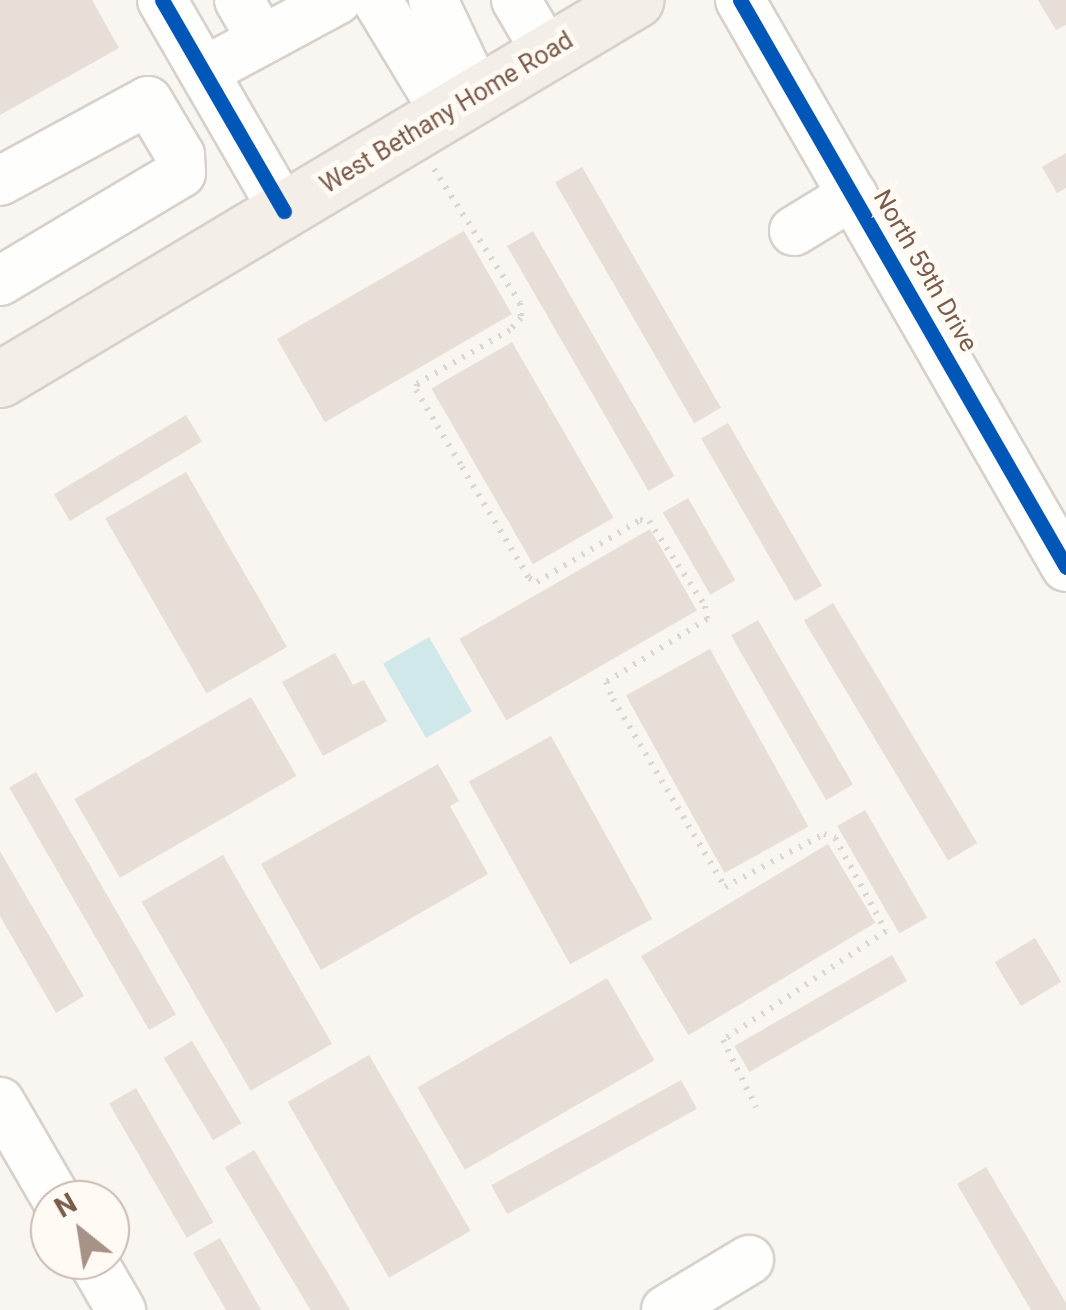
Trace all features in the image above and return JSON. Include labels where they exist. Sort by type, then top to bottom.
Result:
[{"type":"main road","name":"West Bethany Home Road","points":[[0,380],[635,0]]},
{"type":"street","points":[[162,0],[284,211]]},
{"type":"street","points":[[205,71],[251,20],[337,0]]},
{"type":"street","points":[[376,0],[445,114]]},
{"type":"street","points":[[433,0],[452,32],[445,114]]},
{"type":"street","points":[[516,0],[547,53]]},
{"type":"street","name":"North 59th Drive","points":[[740,0],[1066,566]]},
{"type":"street","points":[[0,181],[148,100],[180,155],[181,173],[0,281]]},
{"type":"street","points":[[794,230],[852,195]]},
{"type":"street","points":[[0,1102],[45,1180]]},
{"type":"street","points":[[666,1310],[749,1260]]},
{"type":"street","points":[[104,1280],[122,1310]]},
{"type":"path","points":[[445,114],[520,302],[522,318],[510,330],[418,384],[452,452],[529,578],[537,582],[640,520],[649,521],[705,606],[707,619],[606,682],[614,700],[725,887],[824,834],[835,838],[886,932],[723,1040],[756,1107]]},
{"type":"water","points":[[429,637],[472,711],[426,738],[383,664]]},
{"type":"building","points":[[0,0],[92,0],[119,48],[0,115]]},
{"type":"building","points":[[1038,0],[1066,0],[1066,25],[1056,30]]},
{"type":"building","points":[[1066,153],[1066,188],[1057,193],[1042,167]]},
{"type":"building","points":[[582,167],[721,408],[694,423],[555,183]]},
{"type":"building","points":[[464,231],[512,314],[325,422],[277,339]]},
{"type":"building","points":[[533,231],[675,476],[649,491],[507,246]]},
{"type":"building","points":[[512,342],[614,518],[533,564],[431,389]]},
{"type":"building","points":[[186,415],[202,442],[70,521],[54,494]]},
{"type":"building","points":[[728,423],[822,586],[795,601],[701,439]]},
{"type":"building","points":[[186,472],[287,647],[206,693],[105,518]]},
{"type":"building","points":[[688,498],[736,580],[710,595],[663,512]]},
{"type":"building","points":[[650,529],[697,610],[506,720],[459,639]]},
{"type":"building","points":[[833,603],[977,843],[948,861],[804,621]]},
{"type":"building","points":[[758,620],[853,785],[826,800],[731,636]]},
{"type":"building","points":[[710,649],[808,827],[724,873],[626,696]]},
{"type":"building","points":[[335,653],[353,685],[364,680],[387,721],[323,756],[282,682]]},
{"type":"building","points":[[251,697],[296,776],[120,878],[74,799]]},
{"type":"building","points":[[551,736],[652,919],[570,964],[469,782]]},
{"type":"building","points":[[438,764],[459,801],[450,806],[488,874],[321,970],[261,864]]},
{"type":"building","points":[[36,772],[176,1014],[149,1030],[9,788]]},
{"type":"building","points":[[865,810],[927,917],[899,933],[837,826]]},
{"type":"building","points":[[828,844],[875,923],[689,1035],[641,956]]},
{"type":"building","points":[[0,851],[84,996],[56,1013],[0,916]]},
{"type":"building","points":[[223,855],[332,1044],[251,1091],[142,902]]},
{"type":"building","points":[[1035,938],[1061,982],[1021,1006],[995,962]]},
{"type":"building","points":[[892,955],[907,981],[749,1072],[734,1046]]},
{"type":"building","points":[[607,978],[654,1060],[465,1170],[417,1088]]},
{"type":"building","points":[[192,1041],[241,1123],[213,1140],[164,1058]]},
{"type":"building","points":[[369,1055],[470,1231],[389,1278],[288,1102]]},
{"type":"building","points":[[681,1080],[697,1109],[507,1214],[491,1185]]},
{"type":"building","points":[[136,1088],[214,1222],[187,1238],[109,1104]]},
{"type":"building","points":[[254,1150],[350,1309],[310,1310],[225,1168]]},
{"type":"building","points":[[986,1167],[1066,1303],[1066,1310],[1031,1310],[957,1184]]},
{"type":"building","points":[[220,1238],[261,1310],[226,1310],[193,1253]]},
{"type":"cycle path","points":[[162,0],[284,211]]},
{"type":"cycle path","points":[[740,0],[1066,567]]}]
